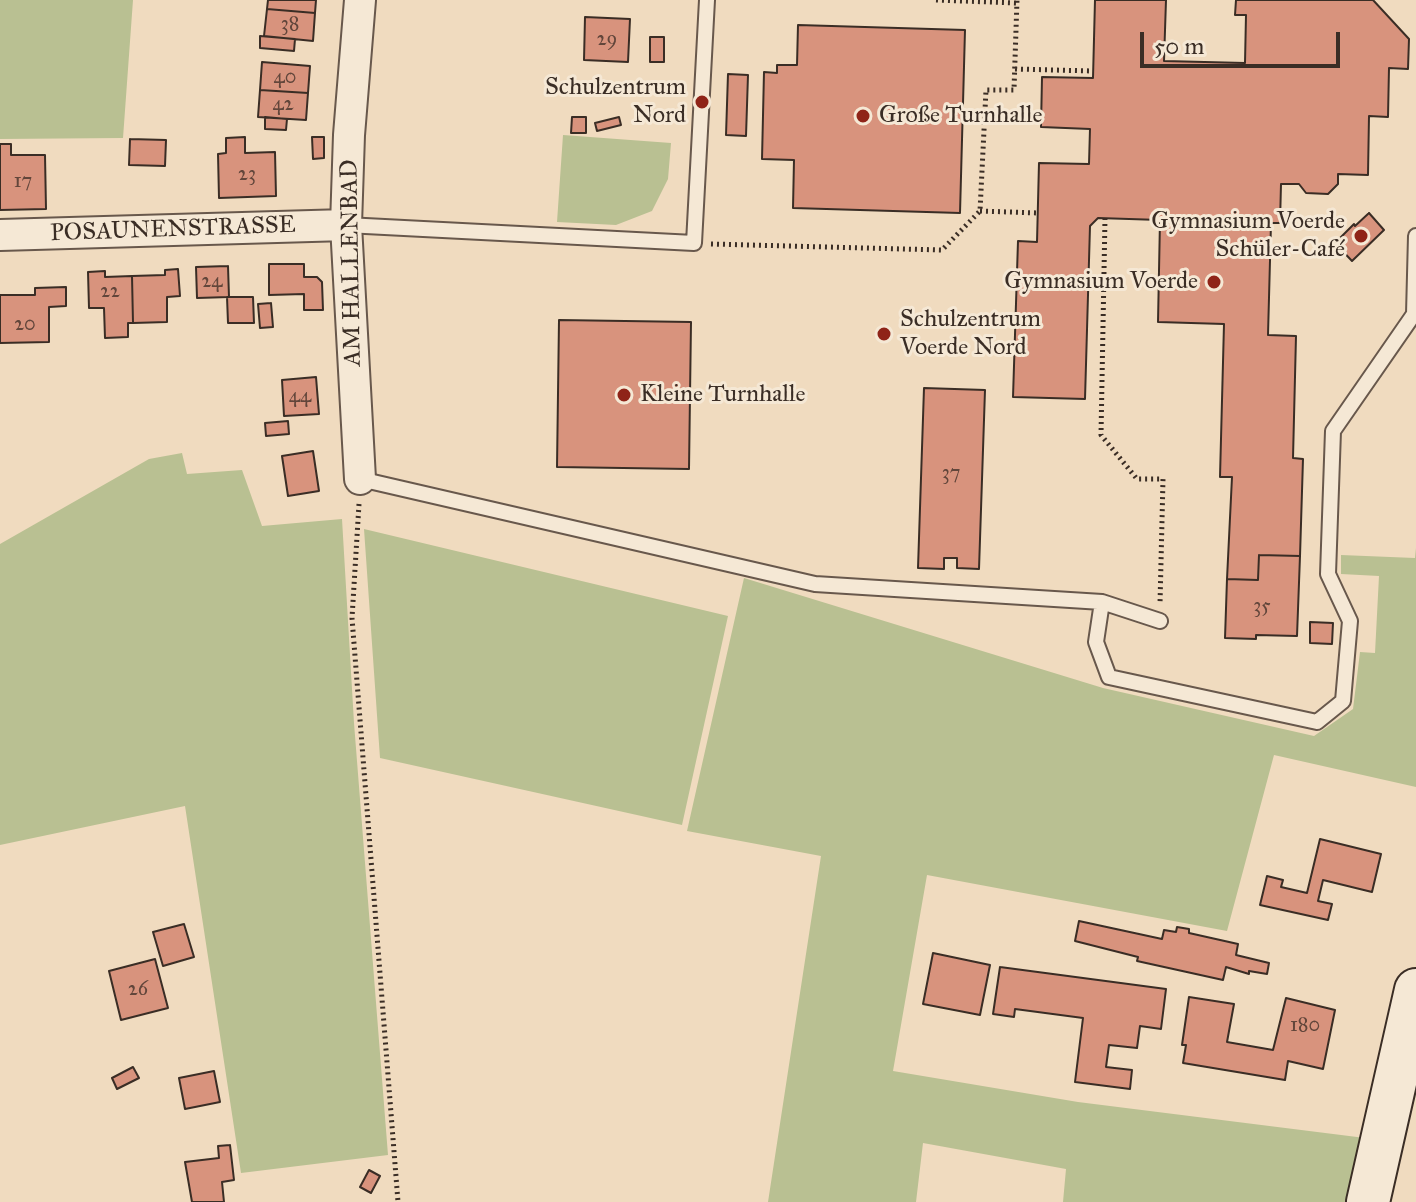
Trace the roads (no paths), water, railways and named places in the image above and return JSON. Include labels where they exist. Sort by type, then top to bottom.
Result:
[{"type":"main road","points":[[1368,1202],[1416,990]]},
{"type":"street","name":"AM HALLENBAD","points":[[360,0],[349,135],[346,225],[360,479]]},
{"type":"street","name":"POSAUNENSTRASSE","points":[[0,235],[346,225]]},
{"type":"lane","points":[[346,225],[694,243],[707,0]]},
{"type":"lane","points":[[1102,602],[1096,642],[1109,677],[1317,722],[1343,701],[1350,621],[1328,574],[1333,431],[1414,314],[1416,236]]},
{"type":"lane","points":[[360,479],[815,584],[1102,602],[1160,621]]},
{"type":"place","name":"Schulzentrum Nord","points":[[702,102]]},
{"type":"place","name":"Große Turnhalle","points":[[863,116]]},
{"type":"place","name":"Gymnasium Voerde Schüler-Café","points":[[1361,236]]},
{"type":"place","name":"Gymnasium Voerde","points":[[1214,282]]},
{"type":"place","name":"Schulzentrum Voerde Nord","points":[[884,334]]},
{"type":"place","name":"Kleine Turnhalle","points":[[624,395]]}]
